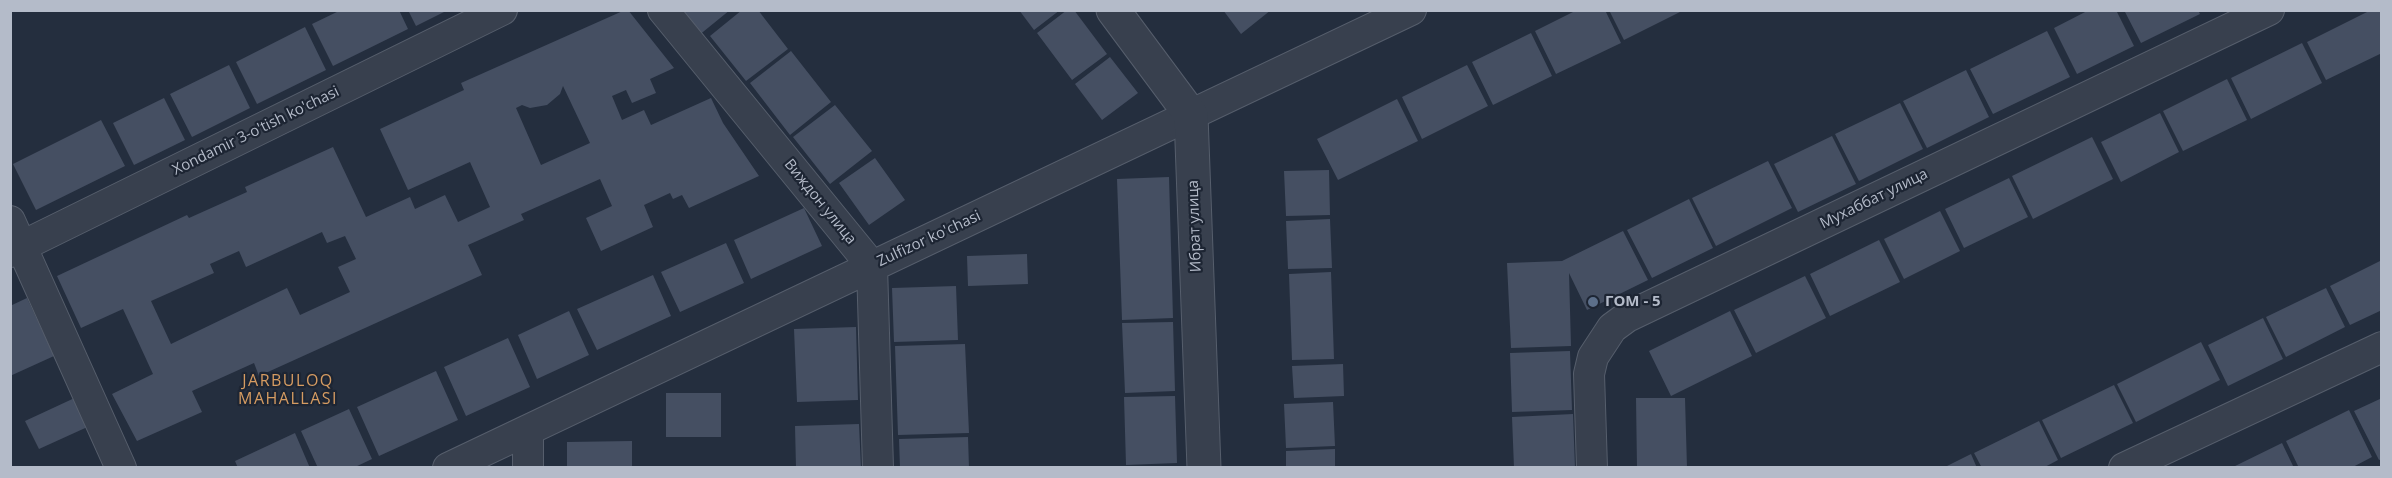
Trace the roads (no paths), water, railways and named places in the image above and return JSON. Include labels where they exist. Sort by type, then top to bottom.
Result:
[{"type":"street","name":"Xondamir 3-o'tish ko'chasi","points":[[14,240],[502,10]]},
{"type":"street","name":"Виждон улица","points":[[663,10],[872,266]]},
{"type":"street","points":[[1113,10],[1191,115]]},
{"type":"street","name":"Zulfizor ko'chasi","points":[[448,468],[1411,10]]},
{"type":"street","name":"Мухаббат улица","points":[[1592,468],[1589,374],[1593,357],[1612,328],[1627,317],[2269,10]]},
{"type":"street","name":"Ибрат улица","points":[[1191,115],[1204,468]]},
{"type":"street","points":[[14,240],[121,468]]},
{"type":"street","points":[[872,266],[878,468]]},
{"type":"street","points":[[2124,468],[2382,347]]},
{"type":"street","points":[[528,430],[528,468]]},
{"type":"place","name":"ГОМ - 5","points":[[1593,302]]},
{"type":"district","name":"JARBULOQ MAHALLASI","points":[[288,390]]}]
